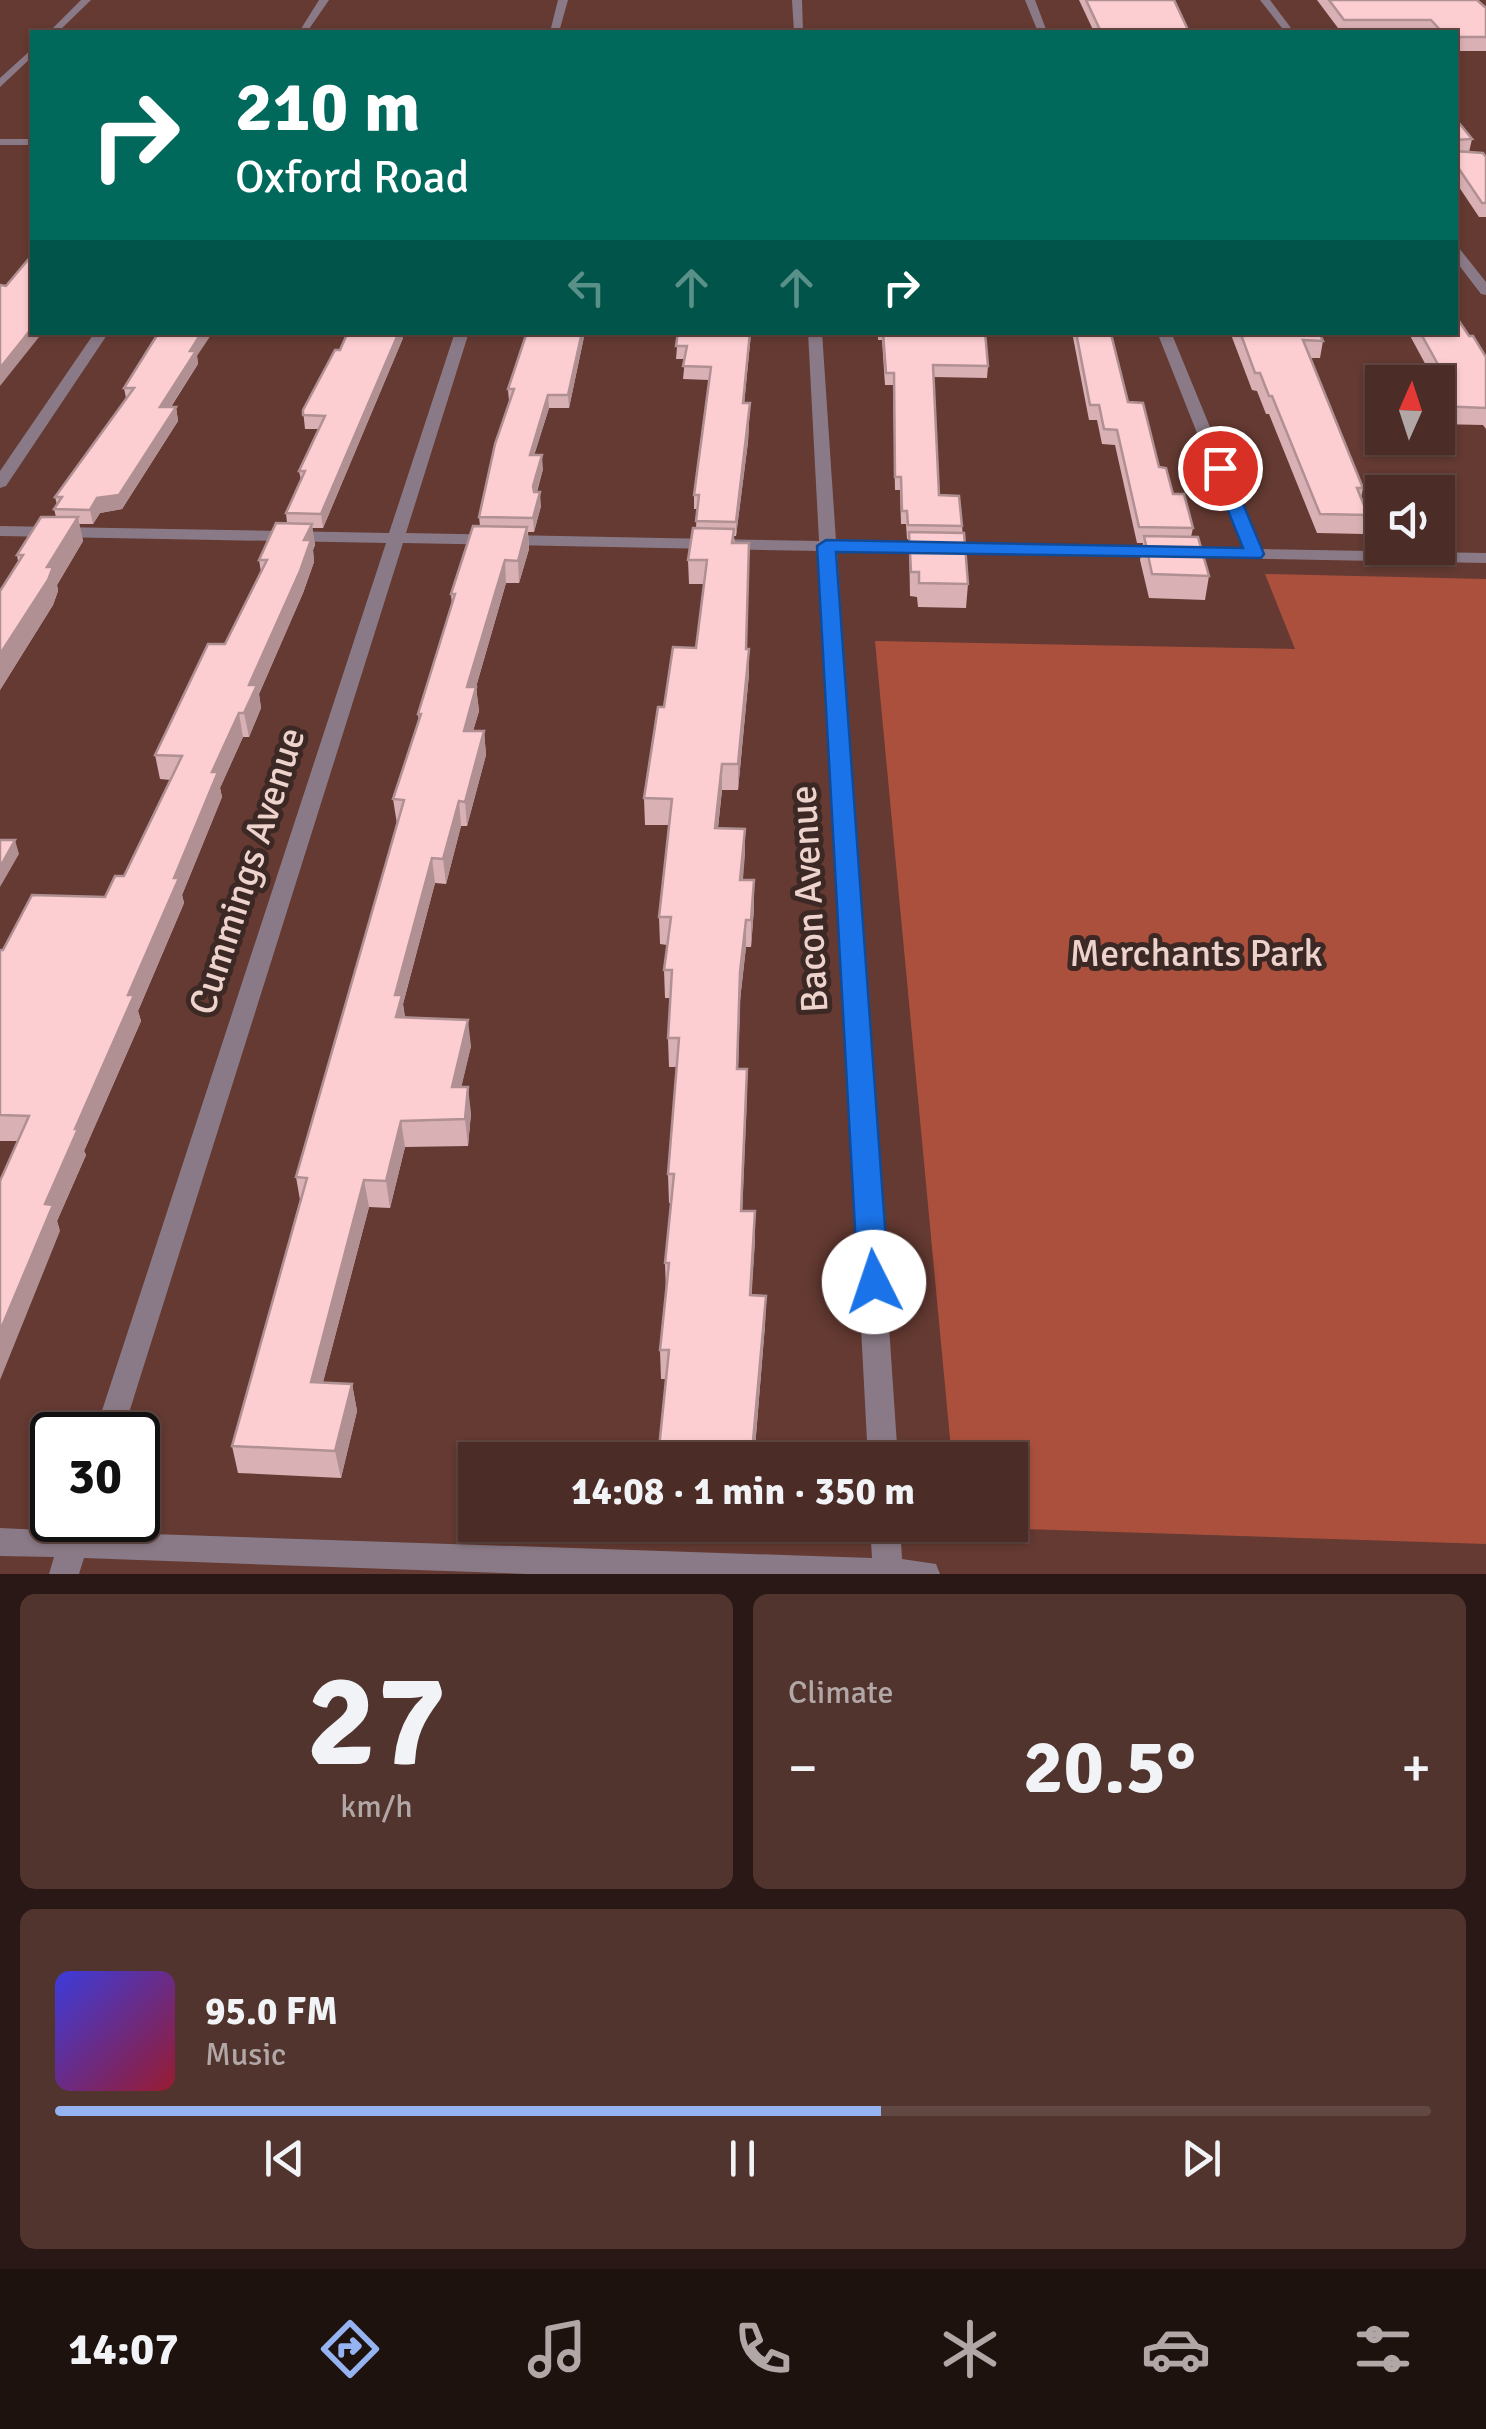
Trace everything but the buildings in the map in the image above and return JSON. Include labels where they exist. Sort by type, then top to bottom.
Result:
[{"type":"street","points":[[55,30],[86,0]]},
{"type":"street","points":[[304,30],[324,0]]},
{"type":"street","points":[[555,30],[563,0]]},
{"type":"street","points":[[797,0],[800,30]]},
{"type":"street","points":[[1030,0],[1042,30]]},
{"type":"street","points":[[1266,0],[1288,30]]},
{"type":"street","points":[[0,84],[30,54]]},
{"type":"street","points":[[0,142],[30,142]]},
{"type":"street","points":[[1458,255],[1486,291]]},
{"type":"street","points":[[0,483],[100,335]]},
{"type":"street","name":"Cummings Avenue","points":[[115,1412],[461,335]]},
{"type":"street","name":"Bacon Avenue","points":[[815,335],[882,1442]]},
{"type":"street","points":[[1165,335],[1254,554]]},
{"type":"street","points":[[0,531],[1486,558]]},
{"type":"street","points":[[0,1542],[924,1574]]},
{"type":"street","points":[[886,1542],[888,1574]]},
{"type":"green space","name":"Merchants Park","points":[[1265,574],[1486,579],[1486,1544],[1028,1529],[1028,1442],[950,1442],[875,641],[1295,649]]},
{"type":"route","points":[[874,1282],[826,546],[1254,554],[1220,468]]}]
